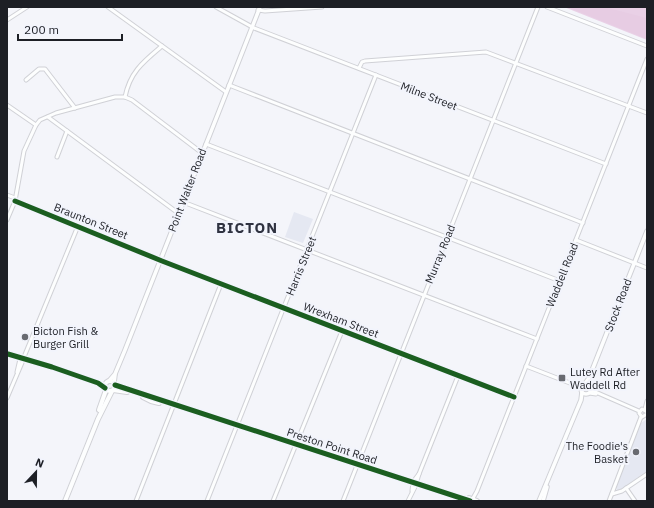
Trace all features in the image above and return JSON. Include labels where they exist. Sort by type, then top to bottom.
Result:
[{"type":"main road","points":[[8,354],[98,383],[106,389],[113,391]]},
{"type":"main road","points":[[98,383],[108,382],[115,384]]},
{"type":"main road","name":"Point Walter Road","points":[[98,419],[108,382]]},
{"type":"main road","name":"Preston Point Road","points":[[115,384],[174,406],[474,501]]},
{"type":"main road","name":"Point Walter Road","points":[[65,501],[98,419],[113,391],[115,384]]},
{"type":"main road","name":"Preston Point Road","points":[[113,391],[174,406]]},
{"type":"street","points":[[7,20],[28,7]]},
{"type":"street","points":[[108,7],[226,92]]},
{"type":"street","name":"Milne Street","points":[[216,7],[252,26],[606,164]]},
{"type":"street","points":[[259,9],[265,12],[322,7]]},
{"type":"street","name":"Murray Road","points":[[343,501],[538,7]]},
{"type":"street","points":[[547,7],[647,46]]},
{"type":"street","name":"Point Walter Road","points":[[108,382],[115,374],[259,9]]},
{"type":"street","points":[[125,97],[132,76],[143,62],[162,46]]},
{"type":"street","points":[[359,68],[362,62],[365,61],[480,51],[494,54],[516,62],[647,113]]},
{"type":"street","name":"Waddell Road","points":[[474,501],[647,59]]},
{"type":"street","points":[[26,80],[39,69],[45,69],[75,108]]},
{"type":"street","name":"Harris Street","points":[[207,501],[376,75]]},
{"type":"street","points":[[229,85],[583,223]]},
{"type":"street","points":[[7,220],[15,200],[24,151],[36,125],[48,117],[115,97],[125,97],[132,100],[202,153]]},
{"type":"street","points":[[7,105],[36,125]]},
{"type":"street","points":[[48,117],[178,213]]},
{"type":"street","points":[[57,157],[67,131]]},
{"type":"street","points":[[206,144],[560,281]]},
{"type":"street","name":"Braunton Street","points":[[7,195],[15,200],[160,260]]},
{"type":"street","points":[[183,202],[537,339]]},
{"type":"street","points":[[7,398],[78,226]]},
{"type":"street","name":"Stock Road","points":[[539,501],[581,400],[582,388],[589,378],[647,231]]},
{"type":"street","points":[[576,240],[647,268]]},
{"type":"street","name":"Wrexham Street","points":[[160,260],[514,398]]},
{"type":"street","points":[[136,501],[221,284]]},
{"type":"street","points":[[273,501],[342,331]]},
{"type":"street","points":[[526,366],[646,413]]},
{"type":"street","name":"Point Walter Road","points":[[115,374],[115,384]]},
{"type":"street","points":[[408,501],[458,376]]},
{"type":"street","name":"Stock Road","points":[[581,400],[589,391],[589,378]]},
{"type":"street","points":[[582,388],[589,391]]},
{"type":"street","points":[[609,501],[641,417],[646,413],[647,401]]},
{"type":"street","points":[[639,410],[641,417]]},
{"type":"street","points":[[612,494],[626,488],[647,474]]},
{"type":"street","name":"Stock Road","points":[[543,501],[547,484]]},
{"type":"street","points":[[626,488],[635,501]]},
{"type":"shaded area","points":[[564,7],[647,7],[647,40]]},
{"type":"shaded area","points":[[567,7],[604,7],[647,18],[647,39]]},
{"type":"shaded area","points":[[294,212],[313,219],[303,243],[285,237]]},
{"type":"shaded area","points":[[647,419],[647,471],[620,490],[617,490],[616,487],[641,423]]},
{"type":"cycle path","points":[[15,201],[162,261],[514,397]]},
{"type":"cycle path","points":[[8,354],[98,383],[105,388]]},
{"type":"cycle path","points":[[115,385],[470,501]]},
{"type":"place","name":"Bicton Fish & Burger Grill","points":[[25,337]]},
{"type":"place","name":"Lutey Rd After Waddell Rd","points":[[562,378]]},
{"type":"place","name":"The Foodie's Basket","points":[[636,452]]},
{"type":"district","name":"BICTON","points":[[247,228]]}]
